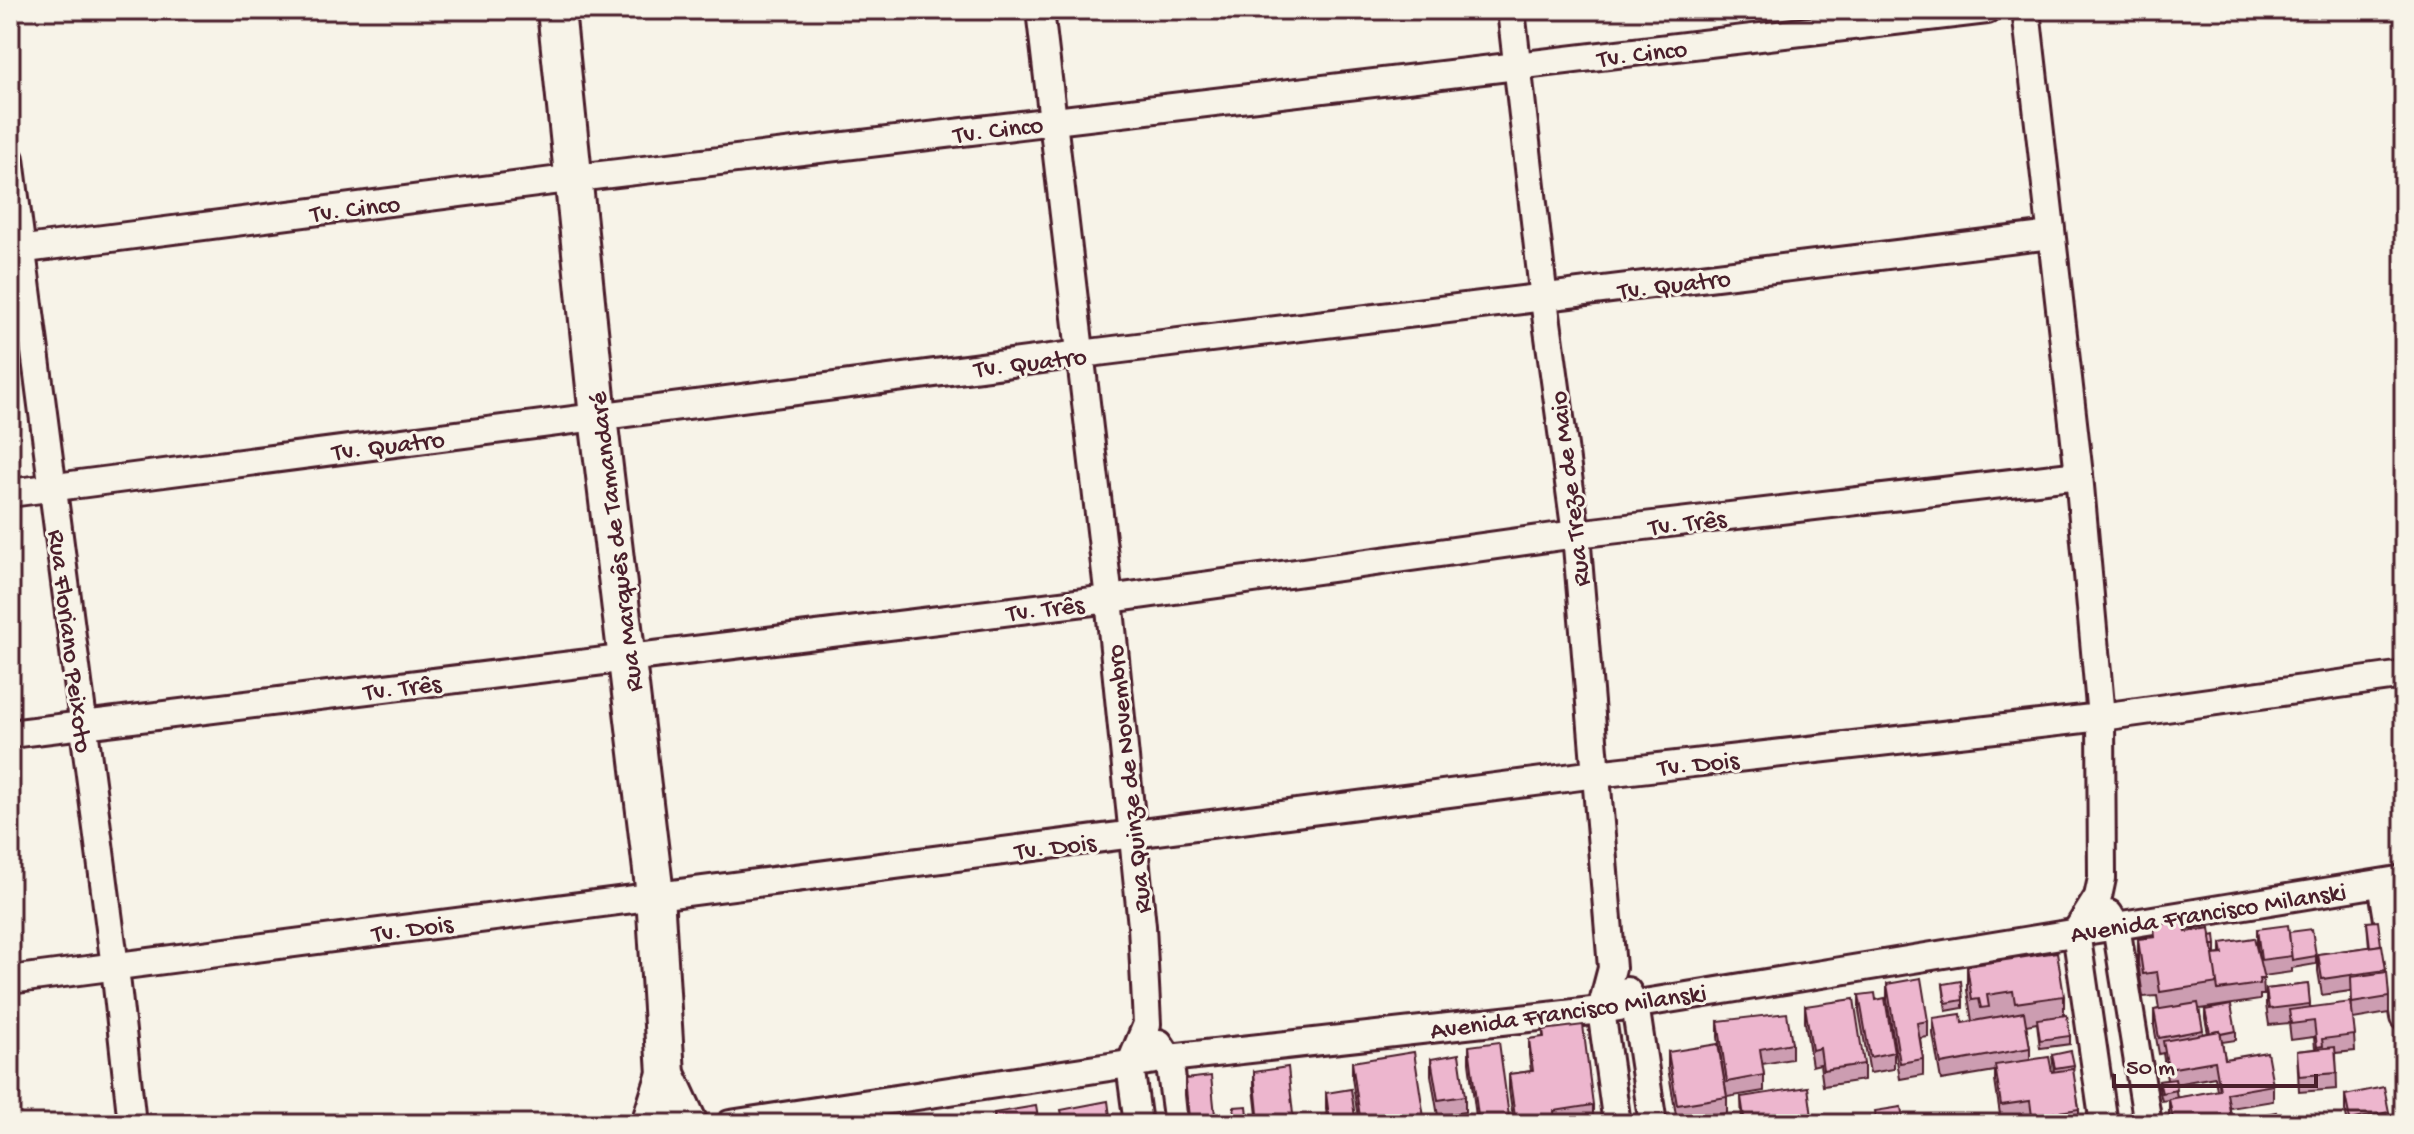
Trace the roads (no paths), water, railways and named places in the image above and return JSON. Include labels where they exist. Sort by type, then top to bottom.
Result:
[{"type":"street","name":"Rua Marquês de Tamandaré","points":[[556,10],[576,178],[598,417],[655,895],[666,1074],[689,1124]]},
{"type":"street","name":"Rua Quinze de Novembro","points":[[1040,10],[1109,599],[1133,835],[1147,1024],[1130,1065]]},
{"type":"street","name":"Rua Treze de Maio","points":[[1511,10],[1544,300],[1576,534],[1612,968],[1601,1010],[1617,1124]]},
{"type":"street","name":"Tv. Cinco","points":[[15,251],[576,178],[1987,10]]},
{"type":"street","points":[[2026,10],[2079,475],[2101,717],[2104,831],[2098,897],[2076,932],[2104,1124]]},
{"type":"street","name":"Rua Floriano Peixoto","points":[[10,159],[15,251],[52,488],[115,967],[132,1124]]},
{"type":"street","name":"Tv. Quatro","points":[[10,493],[1081,354],[1544,300],[2051,235]]},
{"type":"street","name":"Tv. Três","points":[[10,734],[1109,599],[1576,534],[2079,475]]},
{"type":"street","name":"Tv. Dois","points":[[10,980],[1596,774],[2101,717],[2404,675]]},
{"type":"street","points":[[2393,881],[2404,1017]]},
{"type":"street","name":"Avenida Francisco Milanski","points":[[730,1124],[1169,1058],[1601,1010],[2393,881]]},
{"type":"street","points":[[2098,897],[2116,926],[2148,1124]]},
{"type":"street","name":"Rua Treze de Maio","points":[[1612,968],[1635,1004],[1653,1124]]},
{"type":"street","name":"Rua Quinze de Novembro","points":[[1147,1024],[1169,1058],[1178,1124]]},
{"type":"street","points":[[1130,1065],[1138,1124]]},
{"type":"street","name":"Rua Marquês de Tamandaré","points":[[650,1124],[666,1074]]}]
